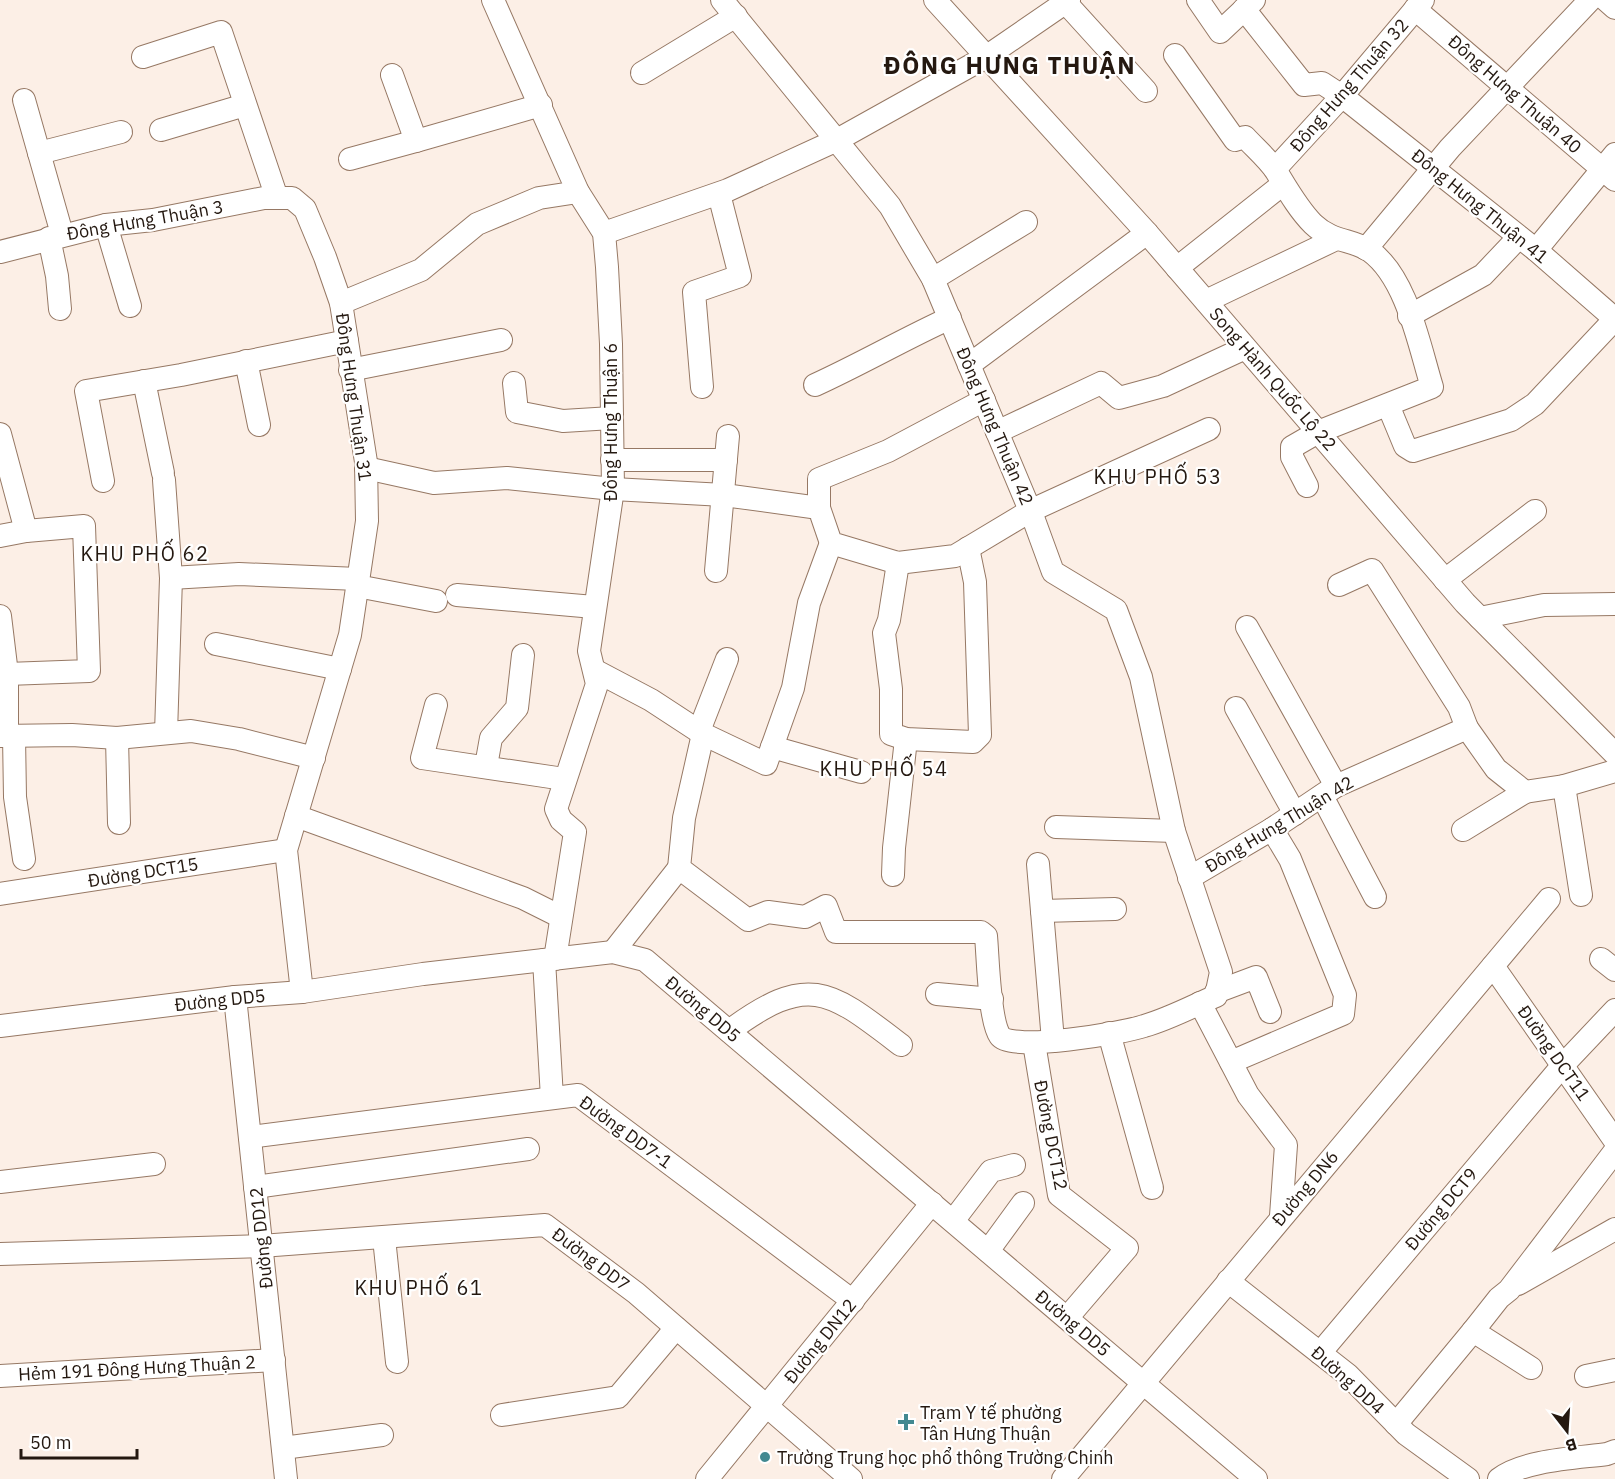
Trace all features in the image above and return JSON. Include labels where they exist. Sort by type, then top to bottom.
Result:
[{"type":"street","name":"Đông Hưng Thuận 6","points":[[492,0],[578,192],[604,233],[613,489],[589,651],[596,671],[595,689],[556,809],[561,820],[575,832],[561,917],[549,959],[552,1098]]},
{"type":"street","name":"Song Hành Quốc Lộ 22","points":[[935,0],[1147,233],[1445,580],[1615,754]]},
{"type":"street","points":[[1198,0],[1220,32],[1249,5]]},
{"type":"street","points":[[1366,249],[1434,168],[1590,0]]},
{"type":"street","points":[[1606,0],[1615,8]]},
{"type":"street","points":[[604,233],[719,194],[837,140],[986,57],[1061,3],[1146,91]]},
{"type":"street","name":"Đông Hưng Thuận 40","points":[[1419,4],[1508,88],[1611,168]]},
{"type":"street","name":"Đông Hưng Thuận 32","points":[[1177,268],[1279,177],[1342,96],[1419,4]]},
{"type":"street","name":"Đông Hưng Thuận 41","points":[[1249,5],[1304,85],[1322,83],[1342,96],[1528,244],[1615,319]]},
{"type":"street","points":[[642,73],[729,8]]},
{"type":"street","name":"Đông Hưng Thuận 42","points":[[729,8],[890,206],[933,279],[1030,511],[1053,572],[1116,610],[1142,677],[1174,831],[1221,972],[1208,998]]},
{"type":"street","name":"Đông Hưng Thuận 31","points":[[143,57],[221,32],[245,105],[285,198],[305,209],[341,303],[366,468],[367,521],[350,635],[286,850]]},
{"type":"street","points":[[1175,55],[1235,140],[1245,138],[1279,177],[1313,224],[1334,240],[1366,249],[1391,274],[1401,291],[1432,387],[1318,432],[1292,447],[1291,452],[1307,486]]},
{"type":"street","points":[[392,75],[416,141]]},
{"type":"street","points":[[24,100],[39,153],[56,236],[60,309]]},
{"type":"street","points":[[161,130],[245,105]]},
{"type":"street","points":[[350,159],[541,105]]},
{"type":"street","points":[[39,153],[120,132]]},
{"type":"street","points":[[1409,316],[1483,275],[1528,244],[1611,168]]},
{"type":"street","points":[[341,303],[421,270],[477,224],[539,198],[578,192]]},
{"type":"street","points":[[702,387],[694,292],[740,276],[719,194]]},
{"type":"street","name":"Đông Hưng Thuận 3","points":[[0,252],[106,225],[153,220],[264,198],[285,198]]},
{"type":"street","points":[[933,279],[1026,222]]},
{"type":"street","points":[[106,225],[130,306]]},
{"type":"street","points":[[969,365],[1147,233]]},
{"type":"street","points":[[1206,301],[1334,240]]},
{"type":"street","points":[[815,385],[866,363],[908,337],[950,318]]},
{"type":"street","points":[[1388,405],[1405,446],[1413,451],[1510,420],[1535,404],[1615,319]]},
{"type":"street","points":[[351,370],[501,340]]},
{"type":"street","points":[[103,481],[86,391],[347,341]]},
{"type":"street","points":[[997,432],[1101,383],[1119,398],[1163,387],[1245,348]]},
{"type":"street","points":[[246,361],[259,425]]},
{"type":"street","points":[[144,381],[163,477],[171,578],[166,733]]},
{"type":"street","points":[[514,383],[517,412],[563,421],[612,418]]},
{"type":"street","points":[[769,755],[793,688],[809,603],[831,543],[819,508],[819,479],[888,451],[984,400]]},
{"type":"street","points":[[831,543],[898,563],[955,556],[1030,511],[1209,429]]},
{"type":"street","points":[[0,434],[26,531]]},
{"type":"street","points":[[716,571],[728,436]]},
{"type":"street","points":[[612,460],[726,460]]},
{"type":"street","points":[[366,468],[434,483],[507,478],[613,489],[724,495],[819,508]]},
{"type":"street","points":[[1445,580],[1535,511]]},
{"type":"street","points":[[0,536],[26,531],[84,526],[89,671],[7,674]]},
{"type":"street","points":[[898,563],[884,637],[891,689],[891,734],[906,740],[973,742],[980,735],[975,582],[968,548]]},
{"type":"street","points":[[1339,585],[1372,570],[1459,707],[1467,728],[1496,769],[1525,792]]},
{"type":"street","points":[[171,578],[239,574],[358,583],[446,598],[594,607]]},
{"type":"street","points":[[1480,618],[1544,605],[1615,604]]},
{"type":"street","points":[[0,616],[7,674],[7,736],[24,859]]},
{"type":"street","points":[[1247,627],[1329,791],[1375,897]]},
{"type":"street","points":[[216,644],[340,669]]},
{"type":"street","points":[[486,766],[491,738],[517,708],[523,655]]},
{"type":"street","points":[[614,952],[679,868],[684,818],[701,732],[727,658]]},
{"type":"street","points":[[596,671],[651,700],[701,732],[769,755],[861,772]]},
{"type":"street","points":[[436,705],[422,758],[564,779]]},
{"type":"street","points":[[1236,708],[1295,814]]},
{"type":"street","name":"Đông Hưng Thuận 42","points":[[1190,878],[1272,830],[1329,791],[1467,728]]},
{"type":"street","points":[[7,736],[72,735],[117,738],[191,731],[238,739],[314,758]]},
{"type":"street","points":[[117,738],[118,823]]},
{"type":"street","points":[[893,876],[906,740]]},
{"type":"street","points":[[1463,830],[1525,792],[1564,786],[1615,771]]},
{"type":"street","points":[[1564,786],[1581,895]]},
{"type":"street","points":[[296,816],[523,898],[561,917]]},
{"type":"street","points":[[1056,827],[1174,831]]},
{"type":"street","points":[[1231,1062],[1343,1014],[1345,995],[1290,859],[1272,830]]},
{"type":"street","points":[[286,850],[302,992]]},
{"type":"street","name":"Đường DCT15","points":[[0,894],[286,850]]},
{"type":"street","points":[[1038,864],[1042,911],[1044,1042]]},
{"type":"street","points":[[679,868],[748,920],[768,912],[801,918],[826,906],[836,932],[981,932],[986,936],[998,1033],[1009,1042],[1044,1042],[1143,1027],[1256,977],[1270,1012]]},
{"type":"street","name":"Đường DN6","points":[[1063,1479],[1281,1216],[1549,899]]},
{"type":"street","points":[[1042,911],[1115,909]]},
{"type":"street","name":"Đường DD5","points":[[0,1026],[235,996],[302,992],[614,952],[645,960],[1256,1479]]},
{"type":"street","name":"Đường DCT11","points":[[1493,966],[1615,1141]]},
{"type":"street","points":[[729,1031],[757,1011],[798,995],[814,993],[830,997],[856,1010],[901,1045]]},
{"type":"street","points":[[937,994],[992,999]]},
{"type":"street","name":"Đường DD12","points":[[235,996],[286,1479]]},
{"type":"street","points":[[1208,998],[1231,1062],[1248,1095],[1286,1145],[1281,1216]]},
{"type":"street","name":"Đường DCT9","points":[[1320,1353],[1563,1065],[1615,1010]]},
{"type":"street","points":[[1109,1033],[1152,1188]]},
{"type":"street","points":[[1590,1036],[1615,1038]]},
{"type":"street","name":"Đường DCT12","points":[[1044,1042],[1059,1195],[1127,1248],[1067,1318]]},
{"type":"street","name":"Đường DD7-1","points":[[250,1137],[578,1095],[853,1301]]},
{"type":"street","points":[[255,1186],[528,1149]]},
{"type":"street","points":[[1509,1290],[1615,1151]]},
{"type":"street","points":[[0,1182],[153,1164]]},
{"type":"street","points":[[953,1221],[991,1171],[1014,1165]]},
{"type":"street","name":"Đường DN12","points":[[707,1479],[932,1203]]},
{"type":"street","points":[[988,1251],[1023,1203]]},
{"type":"street","name":"Đường DD7","points":[[0,1254],[261,1246],[545,1225],[636,1293],[851,1479]]},
{"type":"street","points":[[1396,1424],[1499,1298],[1615,1229]]},
{"type":"street","points":[[384,1238],[397,1362]]},
{"type":"street","name":"Đường DD4","points":[[1228,1281],[1348,1375],[1406,1434],[1468,1479]]},
{"type":"street","points":[[502,1415],[618,1397],[676,1328]]},
{"type":"street","points":[[1473,1331],[1531,1368]]},
{"type":"street","name":"Hẻm 191 Đông Hưng Thuận 2","points":[[0,1376],[274,1360]]},
{"type":"street","points":[[1586,1376],[1615,1370]]},
{"type":"street","points":[[283,1448],[382,1435]]},
{"type":"street","points":[[1499,1479],[1506,1473],[1522,1469],[1607,1454],[1615,1450]]},
{"type":"place","name":"Trạm Y tế phường Tân Hưng Thuận","points":[[906,1422]]},
{"type":"place","name":"Trường Trung học phổ thông Trường Chinh","points":[[765,1457]]},
{"type":"district","name":"ĐÔNG HƯNG THUẬN","points":[[1010,65]]},
{"type":"district","name":"KHU PHỐ 53","points":[[1158,476]]},
{"type":"district","name":"KHU PHỐ 62","points":[[145,553]]},
{"type":"district","name":"KHU PHỐ 54","points":[[884,768]]},
{"type":"district","name":"KHU PHỐ 61","points":[[419,1287]]}]
